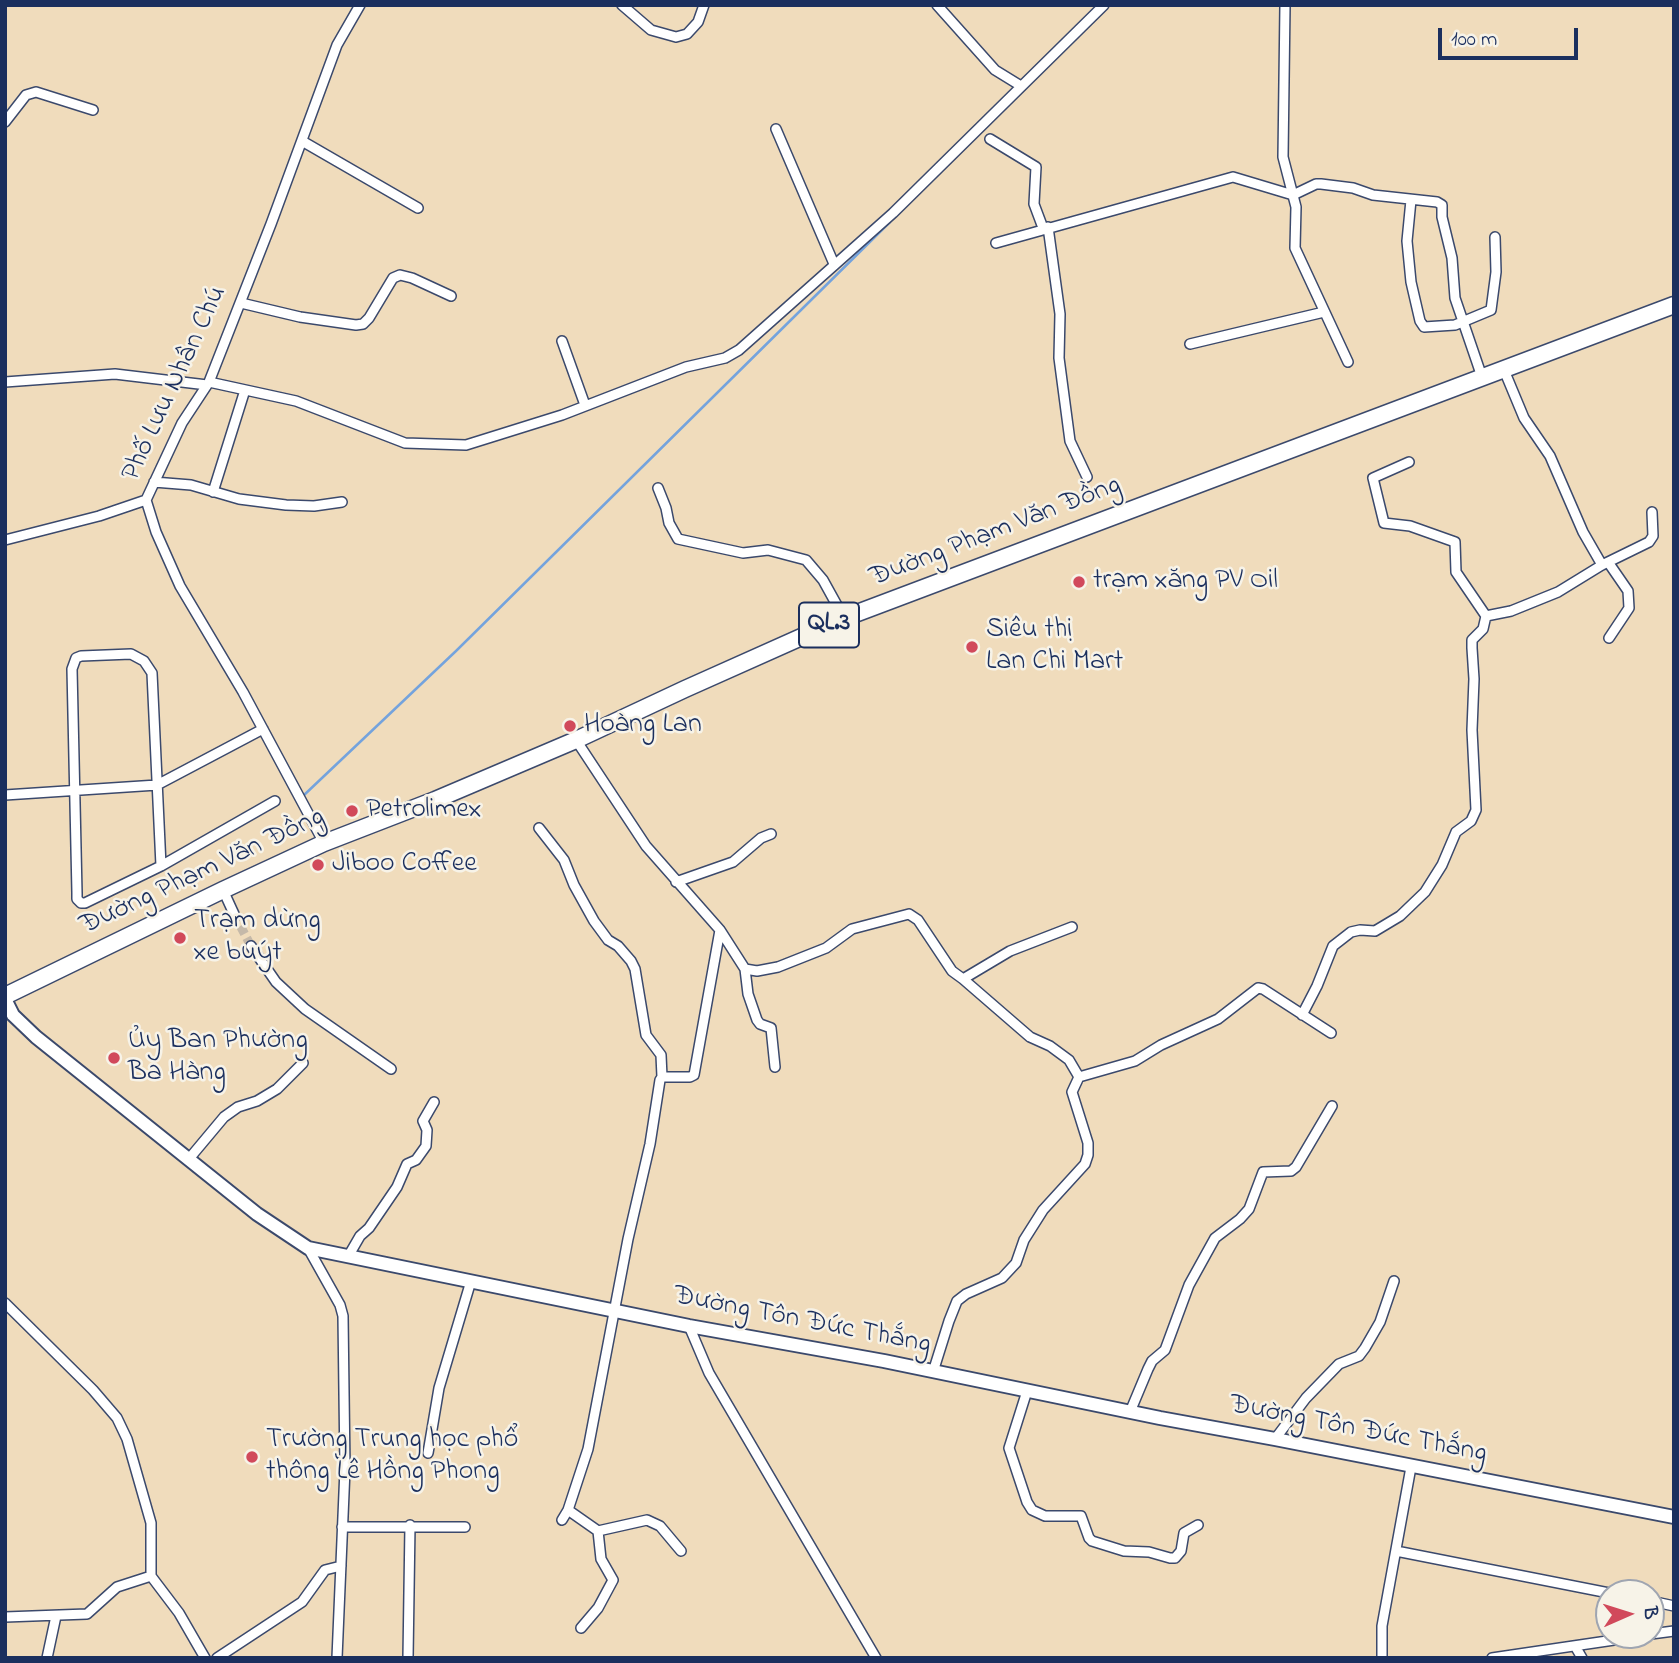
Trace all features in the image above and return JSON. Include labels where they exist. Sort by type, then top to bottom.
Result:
[{"type":"highway","name":"Đường Phạm Văn Đồng","points":[[5,997],[324,843],[435,800],[576,740],[844,618],[1674,304]]},
{"type":"main road","name":"Đường Tôn Đức Thắng","points":[[5,997],[13,1015],[23,1025],[257,1214],[308,1248],[689,1326],[1674,1517]]},
{"type":"street","name":"Phố Lưu Nhân Chú","points":[[324,843],[219,649],[180,586],[156,532],[146,500],[182,423],[208,384],[337,45],[360,5]]},
{"type":"street","points":[[622,5],[651,30],[676,37],[687,34],[698,22],[704,5]]},
{"type":"street","points":[[937,5],[995,70],[1021,86]]},
{"type":"street","points":[[5,383],[115,374],[208,384],[296,401],[393,440],[419,445],[466,445],[562,415],[686,368],[733,355],[892,213],[1104,5]]},
{"type":"street","points":[[1285,5],[1283,157],[1297,214],[1295,248],[1348,362]]},
{"type":"street","points":[[5,122],[26,95],[36,92],[93,110]]},
{"type":"street","points":[[776,129],[834,264]]},
{"type":"street","points":[[990,139],[1036,167],[1034,204],[1045,228],[1060,314],[1059,358],[1070,441],[1087,477]]},
{"type":"street","points":[[302,141],[418,208]]},
{"type":"street","points":[[996,243],[1233,177],[1293,195],[1321,184],[1437,202],[1442,205],[1442,217],[1452,258],[1455,298],[1482,377]]},
{"type":"street","points":[[1411,200],[1407,241],[1411,282],[1421,325],[1424,327],[1455,325],[1491,310],[1496,272],[1495,237]]},
{"type":"street","points":[[241,303],[300,317],[356,325],[363,324],[369,318],[393,278],[400,275],[451,296]]},
{"type":"street","points":[[1190,344],[1324,312]]},
{"type":"street","points":[[562,341],[585,405]]},
{"type":"street","points":[[1504,370],[1524,418],[1550,456],[1583,532],[1628,592],[1627,614],[1609,638]]},
{"type":"street","points":[[213,492],[245,390]]},
{"type":"street","points":[[1302,1015],[1333,946],[1351,932],[1375,931],[1408,908],[1434,881],[1456,832],[1474,816],[1472,640],[1483,629],[1486,616],[1456,572],[1455,542],[1410,526],[1384,523],[1373,478],[1409,462]]},
{"type":"street","points":[[154,482],[191,485],[239,499],[286,505],[314,506],[342,502]]},
{"type":"street","points":[[658,488],[669,523],[678,539],[743,553],[768,550],[806,561],[823,580],[844,618]]},
{"type":"street","points":[[5,540],[99,516],[146,500]]},
{"type":"street","points":[[1486,616],[1511,611],[1558,593],[1652,539],[1652,512]]},
{"type":"street","points":[[161,866],[154,679],[150,668],[139,656],[131,654],[76,658],[72,669],[77,899],[81,903],[161,866],[275,801]]},
{"type":"street","points":[[5,795],[157,785],[263,729]]},
{"type":"street","points":[[576,740],[636,833],[720,930],[745,969],[748,994],[757,1020],[771,1028],[775,1067]]},
{"type":"street","points":[[539,828],[564,860],[594,921],[608,940],[618,946],[631,961],[635,969],[646,1035],[662,1055],[662,1077],[588,1449],[568,1510],[562,1520]]},
{"type":"street","points":[[676,882],[733,862],[761,838],[771,834]]},
{"type":"street","points":[[223,890],[234,914]]},
{"type":"street","points":[[745,969],[757,971],[778,967],[826,948],[852,929],[909,914],[918,920],[952,971],[1030,1037],[1050,1046],[1069,1060],[1079,1077]]},
{"type":"street","points":[[963,979],[1010,951],[1072,927]]},
{"type":"street","points":[[662,1077],[694,1075],[720,930]]},
{"type":"street","points":[[251,946],[271,976],[305,1009],[391,1069]]},
{"type":"street","points":[[933,1372],[948,1321],[957,1301],[966,1294],[1002,1278],[1016,1264],[1024,1240],[1043,1210],[1084,1164],[1088,1155],[1088,1143],[1072,1092],[1079,1077],[1135,1061],[1161,1045],[1218,1020],[1258,988],[1331,1033]]},
{"type":"street","points":[[188,1160],[224,1117],[238,1107],[257,1101],[277,1089],[303,1063]]},
{"type":"street","points":[[349,1255],[397,1187],[407,1164],[416,1160],[426,1146],[428,1130],[423,1121],[434,1102]]},
{"type":"street","points":[[1130,1412],[1152,1361],[1165,1350],[1189,1285],[1215,1238],[1249,1209],[1263,1172],[1292,1171],[1296,1167],[1332,1106]]},
{"type":"street","points":[[308,1248],[340,1305],[343,1316],[345,1469],[337,1658]]},
{"type":"street","points":[[428,1453],[439,1388],[471,1281]]},
{"type":"street","points":[[1275,1438],[1306,1398],[1339,1364],[1359,1356],[1380,1322],[1394,1281]]},
{"type":"street","points":[[5,1303],[93,1390],[117,1418],[127,1439],[151,1523],[152,1576],[179,1613],[205,1658]]},
{"type":"street","points":[[689,1326],[709,1373],[876,1658]]},
{"type":"street","points":[[1027,1391],[1009,1448],[1032,1510],[1045,1516],[1081,1516],[1092,1541],[1170,1558],[1175,1558],[1181,1551],[1184,1533],[1198,1525]]},
{"type":"street","points":[[1382,1658],[1382,1626],[1411,1467]]},
{"type":"street","points":[[568,1510],[598,1531],[647,1520],[660,1526],[681,1551]]},
{"type":"street","points":[[408,1658],[410,1525]]},
{"type":"street","points":[[342,1527],[465,1527]]},
{"type":"street","points":[[581,1628],[598,1608],[613,1580],[601,1559],[598,1531]]},
{"type":"street","points":[[1396,1552],[1595,1590]]},
{"type":"street","points":[[217,1658],[302,1602],[325,1570],[341,1566]]},
{"type":"street","points":[[5,1617],[87,1614],[117,1587],[152,1576]]},
{"type":"street","points":[[47,1658],[56,1616]]},
{"type":"street","points":[[1492,1658],[1595,1643]]},
{"type":"street","points":[[1575,1646],[1582,1658]]},
{"type":"waterway","points":[[303,796],[456,651],[890,222]]},
{"type":"tunnel","points":[[234,914],[251,946]]},
{"type":"place","name":"trạm xăng PV Oil","points":[[1079,582]]},
{"type":"place","name":"Siêu thị Lan Chi Mart","points":[[972,647]]},
{"type":"place","name":"Hoàng Lan","points":[[570,726]]},
{"type":"place","name":"Petrolimex","points":[[352,811]]},
{"type":"place","name":"Jiboo Coffee","points":[[318,865]]},
{"type":"place","name":"Trạm dừng xe buýt","points":[[180,938]]},
{"type":"place","name":"Ủy Ban Phường Ba Hàng","points":[[114,1058]]},
{"type":"place","name":"Trường Trung học phổ thông Lê Hồng Phong","points":[[252,1457]]}]
